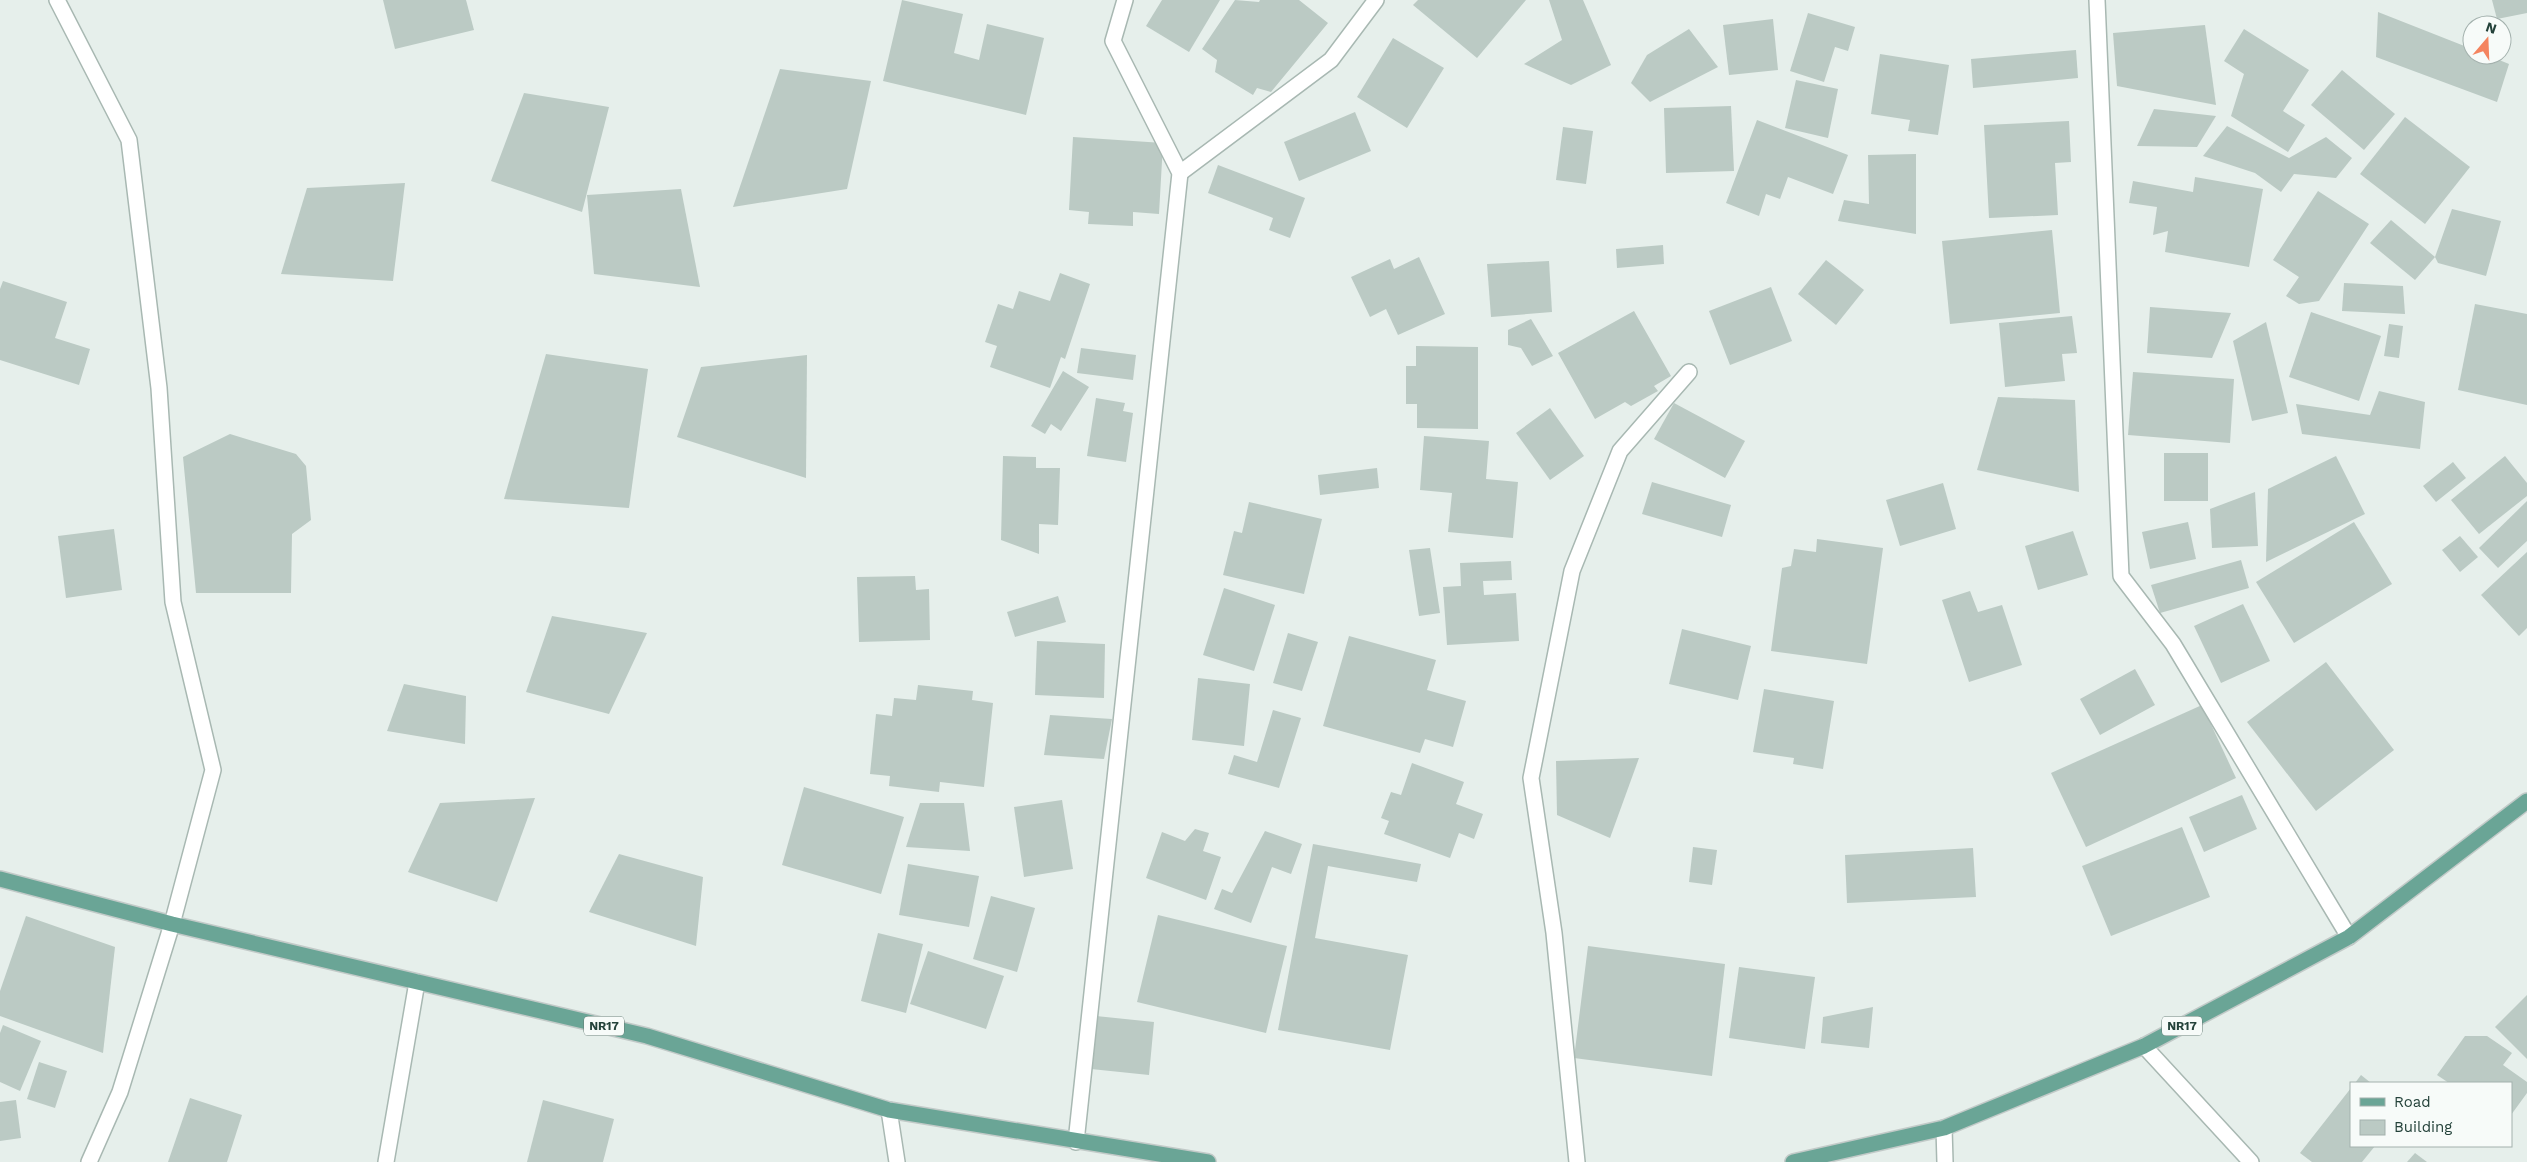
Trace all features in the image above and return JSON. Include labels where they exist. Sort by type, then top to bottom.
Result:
[{"type":"main road","name":"NR17","points":[[1793,1162],[1944,1128],[2144,1046],[2349,937],[2527,800]]},
{"type":"main road","name":"NR17","points":[[0,879],[172,924],[647,1036],[889,1110],[1208,1162]]},
{"type":"street","points":[[58,0],[129,140],[159,388],[173,602],[213,770],[172,924],[120,1092],[89,1162]]},
{"type":"street","points":[[1076,1142],[1180,173],[1114,41],[1125,0]]},
{"type":"street","points":[[1180,173],[1331,60],[1376,0]]},
{"type":"street","points":[[2097,0],[2121,576],[2173,644],[2349,937]]},
{"type":"street","points":[[1577,1162],[1554,933],[1531,778],[1572,571],[1620,451],[1689,372]]},
{"type":"street","points":[[386,1162],[417,982]]},
{"type":"street","points":[[2144,1046],[2251,1162]]},
{"type":"street","points":[[889,1110],[896,1162]]},
{"type":"street","points":[[1944,1128],[1945,1162]]},
{"type":"building","points":[[383,0],[466,0],[474,30],[395,49]]},
{"type":"building","points":[[902,0],[963,14],[954,53],[979,60],[987,24],[1044,38],[1026,115],[883,81]]},
{"type":"building","points":[[1162,0],[1220,0],[1189,52],[1146,26]]},
{"type":"building","points":[[1235,0],[1259,2],[1260,0],[1299,0],[1328,23],[1271,92],[1257,88],[1253,95],[1215,72],[1217,60],[1202,49]]},
{"type":"building","points":[[1418,0],[1526,0],[1477,58],[1413,5]]},
{"type":"building","points":[[1549,0],[1583,0],[1611,65],[1571,85],[1524,64],[1562,40]]},
{"type":"building","points":[[2492,0],[2527,0],[2527,13],[2512,16],[2496,15]]},
{"type":"building","points":[[2378,12],[2462,45],[2462,65],[2509,65],[2497,102],[2376,57]]},
{"type":"building","points":[[1808,13],[1855,27],[1848,51],[1835,47],[1824,82],[1790,71]]},
{"type":"building","points":[[1773,19],[1778,70],[1729,75],[1723,25]]},
{"type":"building","points":[[2205,25],[2216,105],[2117,86],[2113,33]]},
{"type":"building","points":[[1689,29],[1718,67],[1650,102],[1631,83],[1647,55]]},
{"type":"building","points":[[2244,29],[2309,70],[2283,111],[2305,125],[2288,152],[2231,116],[2244,74],[2224,61]]},
{"type":"building","points":[[1393,38],[1444,68],[1407,128],[1357,97]]},
{"type":"building","points":[[2076,50],[2078,78],[1973,88],[1971,59]]},
{"type":"building","points":[[1880,54],[1949,65],[1938,135],[1908,131],[1910,120],[1871,114]]},
{"type":"building","points":[[780,69],[871,81],[847,189],[733,207]]},
{"type":"building","points":[[2342,70],[2395,114],[2364,150],[2311,105]]},
{"type":"building","points":[[1796,80],[1838,89],[1828,138],[1785,128]]},
{"type":"building","points":[[524,93],[609,107],[582,212],[491,181]]},
{"type":"building","points":[[1731,106],[1734,171],[1666,173],[1664,108]]},
{"type":"building","points":[[2154,109],[2216,116],[2197,147],[2137,146]]},
{"type":"building","points":[[1355,112],[1371,151],[1299,181],[1284,142]]},
{"type":"building","points":[[2405,117],[2470,167],[2425,224],[2360,174]]},
{"type":"building","points":[[1757,120],[1848,155],[1833,194],[1788,177],[1780,199],[1766,194],[1759,216],[1726,203]]},
{"type":"building","points":[[2069,121],[2071,162],[2055,163],[2058,215],[1989,218],[1984,125]]},
{"type":"building","points":[[2227,126],[2289,158],[2326,137],[2352,158],[2336,178],[2294,174],[2281,192],[2255,173],[2203,156]]},
{"type":"building","points":[[1563,127],[1593,131],[1586,184],[1556,180]]},
{"type":"building","points":[[1073,137],[1163,143],[1159,214],[1133,212],[1133,226],[1088,224],[1089,212],[1069,210]]},
{"type":"building","points":[[1916,154],[1916,234],[1838,221],[1844,200],[1869,204],[1868,155]]},
{"type":"building","points":[[1218,165],[1305,198],[1290,238],[1269,230],[1273,218],[1208,193]]},
{"type":"building","points":[[2195,177],[2263,189],[2249,267],[2165,252],[2168,231],[2153,235],[2157,207],[2129,203],[2133,181],[2193,192]]},
{"type":"building","points":[[405,183],[393,281],[281,274],[307,188]]},
{"type":"building","points":[[681,189],[700,287],[594,274],[587,195]]},
{"type":"building","points":[[2318,191],[2369,224],[2319,301],[2299,304],[2286,296],[2299,277],[2273,260]]},
{"type":"building","points":[[2452,209],[2501,221],[2486,276],[2438,263],[2435,257]]},
{"type":"building","points":[[2391,220],[2435,257],[2415,280],[2370,243]]},
{"type":"building","points":[[2052,230],[2060,313],[1950,324],[1942,241]]},
{"type":"building","points":[[1663,245],[1664,264],[1617,268],[1616,249]]},
{"type":"building","points":[[1419,257],[1445,314],[1398,335],[1386,309],[1370,317],[1351,277],[1390,259],[1394,269]]},
{"type":"building","points":[[1826,260],[1864,290],[1836,325],[1798,294]]},
{"type":"building","points":[[1549,261],[1552,312],[1491,317],[1487,264]]},
{"type":"building","points":[[1060,273],[1090,284],[1065,359],[1061,357],[1050,388],[990,367],[997,346],[985,342],[998,304],[1013,309],[1019,291],[1050,301]]},
{"type":"building","points":[[3,281],[67,302],[55,338],[90,349],[79,385],[0,360],[0,289]]},
{"type":"building","points":[[2344,283],[2403,286],[2405,314],[2342,311]]},
{"type":"building","points":[[1771,287],[1792,341],[1730,365],[1709,311]]},
{"type":"building","points":[[2475,304],[2527,314],[2527,405],[2458,390]]},
{"type":"building","points":[[2150,307],[2231,313],[2212,358],[2147,353]]},
{"type":"building","points":[[1634,311],[1671,376],[1654,386],[1658,391],[1631,406],[1625,402],[1595,419],[1558,353]]},
{"type":"building","points":[[2311,312],[2381,336],[2359,401],[2289,377]]},
{"type":"building","points":[[2072,316],[2077,353],[2062,354],[2065,381],[2005,387],[1999,323]]},
{"type":"building","points":[[1531,319],[1553,356],[1532,366],[1521,348],[1508,345],[1508,330]]},
{"type":"building","points":[[2266,322],[2288,413],[2252,421],[2233,341]]},
{"type":"building","points":[[2389,324],[2403,326],[2399,358],[2384,356]]},
{"type":"building","points":[[1416,346],[1478,347],[1478,429],[1417,428],[1417,404],[1406,404],[1406,366],[1416,366]]},
{"type":"building","points":[[1081,348],[1136,355],[1133,380],[1077,373]]},
{"type":"building","points":[[546,354],[648,369],[629,508],[504,499]]},
{"type":"building","points":[[807,355],[806,478],[677,437],[701,367]]},
{"type":"building","points":[[1063,371],[1089,387],[1061,431],[1051,424],[1045,434],[1031,426]]},
{"type":"building","points":[[2133,372],[2234,379],[2230,443],[2128,435]]},
{"type":"building","points":[[2379,391],[2425,402],[2420,449],[2302,434],[2296,404],[2370,415]]},
{"type":"building","points":[[1998,397],[2075,400],[2079,492],[1977,470]]},
{"type":"building","points":[[1096,398],[1125,403],[1123,411],[1133,413],[1126,462],[1087,456]]},
{"type":"building","points":[[1674,403],[1745,441],[1725,478],[1654,439]]},
{"type":"building","points":[[1550,408],[1584,456],[1550,480],[1516,433]]},
{"type":"building","points":[[230,434],[296,454],[306,466],[311,520],[292,534],[291,593],[196,593],[183,457]]},
{"type":"building","points":[[1424,436],[1489,441],[1486,479],[1518,482],[1513,538],[1448,532],[1452,493],[1420,490]]},
{"type":"building","points":[[2164,453],[2208,453],[2208,501],[2164,501]]},
{"type":"building","points":[[1003,456],[1036,457],[1036,468],[1060,468],[1058,525],[1039,524],[1039,554],[1001,540]]},
{"type":"building","points":[[2336,456],[2365,514],[2266,562],[2268,489]]},
{"type":"building","points":[[2505,456],[2527,483],[2527,496],[2479,534],[2451,500]]},
{"type":"building","points":[[2453,462],[2466,478],[2436,502],[2423,486]]},
{"type":"building","points":[[1377,468],[1379,488],[1320,495],[1318,475]]},
{"type":"building","points":[[1652,482],[1731,505],[1722,537],[1642,514]]},
{"type":"building","points":[[1943,483],[1956,529],[1900,546],[1886,500]]},
{"type":"building","points":[[2255,492],[2258,546],[2212,548],[2210,509]]},
{"type":"building","points":[[2527,501],[2527,541],[2498,568],[2479,548]]},
{"type":"building","points":[[1249,502],[1322,519],[1304,594],[1223,575],[1234,531],[1242,533]]},
{"type":"building","points":[[2188,522],[2196,559],[2150,569],[2142,532]]},
{"type":"building","points":[[2354,522],[2392,584],[2294,643],[2256,582]]},
{"type":"building","points":[[114,529],[122,590],[66,598],[58,536]]},
{"type":"building","points":[[2073,531],[2088,575],[2038,590],[2025,546]]},
{"type":"building","points":[[2460,536],[2478,557],[2460,572],[2442,550]]},
{"type":"building","points":[[1817,539],[1883,548],[1867,664],[1771,651],[1782,568],[1791,566],[1794,549],[1816,552]]},
{"type":"building","points":[[1430,548],[1440,613],[1419,616],[1409,550]]},
{"type":"building","points":[[2527,552],[2527,628],[2519,636],[2481,595]]},
{"type":"building","points":[[2241,560],[2249,588],[2160,613],[2151,585]]},
{"type":"building","points":[[1511,561],[1512,580],[1483,581],[1484,595],[1516,593],[1519,641],[1447,645],[1443,587],[1461,586],[1460,563]]},
{"type":"building","points":[[915,576],[916,590],[929,589],[930,640],[859,642],[857,577]]},
{"type":"building","points":[[1224,588],[1275,605],[1254,671],[1203,655]]},
{"type":"building","points":[[1970,591],[1978,612],[2002,605],[2022,665],[1969,682],[1942,600]]},
{"type":"building","points":[[1058,596],[1066,622],[1015,637],[1007,612]]},
{"type":"building","points":[[2243,604],[2270,661],[2221,683],[2194,626]]},
{"type":"building","points":[[552,616],[647,633],[609,714],[526,692]]},
{"type":"building","points":[[1682,629],[1751,646],[1738,700],[1669,684]]},
{"type":"building","points":[[1288,633],[1318,642],[1302,691],[1273,683]]},
{"type":"building","points":[[1349,636],[1436,660],[1427,690],[1466,701],[1453,747],[1425,739],[1420,753],[1323,726]]},
{"type":"building","points":[[1037,641],[1105,644],[1104,698],[1035,695]]},
{"type":"building","points":[[2326,662],[2394,750],[2316,811],[2247,722]]},
{"type":"building","points":[[2135,669],[2155,705],[2100,735],[2080,699]]},
{"type":"building","points":[[1198,678],[1250,684],[1244,746],[1192,740]]},
{"type":"building","points":[[404,684],[466,696],[465,744],[387,731]]},
{"type":"building","points":[[918,685],[973,691],[972,700],[993,703],[984,787],[940,782],[939,792],[889,786],[890,776],[870,774],[876,714],[892,716],[894,698],[916,700]]},
{"type":"building","points":[[1764,689],[1834,701],[1823,769],[1793,764],[1794,758],[1753,752]]},
{"type":"building","points":[[2202,705],[2236,778],[2086,847],[2051,773]]},
{"type":"building","points":[[1273,710],[1301,718],[1279,788],[1228,774],[1234,755],[1257,762]]},
{"type":"building","points":[[1050,715],[1112,719],[1104,759],[1044,755]]},
{"type":"building","points":[[1639,758],[1610,838],[1557,815],[1556,761]]},
{"type":"building","points":[[1412,763],[1464,782],[1456,804],[1483,814],[1474,839],[1459,833],[1450,858],[1384,834],[1389,821],[1381,818],[1391,792],[1401,795]]},
{"type":"building","points":[[804,787],[904,817],[881,894],[782,865]]},
{"type":"building","points":[[2242,795],[2257,829],[2204,852],[2189,817]]},
{"type":"building","points":[[535,798],[497,902],[408,872],[440,803]]},
{"type":"building","points":[[1062,800],[1073,869],[1024,877],[1014,807]]},
{"type":"building","points":[[920,803],[964,803],[970,851],[906,847]]},
{"type":"building","points":[[2182,827],[2210,897],[2111,936],[2082,866]]},
{"type":"building","points":[[1195,829],[1209,833],[1203,851],[1221,857],[1206,900],[1146,878],[1162,832],[1185,841]]},
{"type":"building","points":[[1265,831],[1302,844],[1291,874],[1272,867],[1251,923],[1214,909],[1222,889],[1232,893]]},
{"type":"building","points":[[1313,844],[1421,864],[1417,882],[1328,866],[1315,938],[1408,955],[1390,1050],[1278,1030]]},
{"type":"building","points":[[1693,847],[1717,850],[1712,885],[1689,882]]},
{"type":"building","points":[[1973,848],[1976,897],[1847,903],[1845,855]]},
{"type":"building","points":[[619,854],[703,877],[696,946],[589,912]]},
{"type":"building","points":[[908,864],[979,876],[969,927],[899,915]]},
{"type":"building","points":[[991,896],[1035,908],[1017,972],[973,959]]},
{"type":"building","points":[[1158,915],[1287,946],[1266,1033],[1137,1002]]},
{"type":"building","points":[[26,916],[115,947],[103,1053],[0,1016],[0,991]]},
{"type":"building","points":[[878,933],[923,944],[906,1013],[861,1001]]},
{"type":"building","points":[[1588,946],[1725,964],[1712,1076],[1574,1058]]},
{"type":"building","points":[[928,951],[1004,976],[986,1029],[910,1004]]},
{"type":"building","points":[[1739,967],[1815,977],[1805,1049],[1729,1038]]},
{"type":"building","points":[[2527,995],[2527,1059],[2495,1027]]},
{"type":"building","points":[[1873,1007],[1869,1048],[1821,1043],[1823,1017]]},
{"type":"building","points":[[1096,1016],[1154,1022],[1149,1075],[1091,1069]]},
{"type":"building","points":[[3,1025],[41,1041],[20,1091],[0,1082],[0,1033]]},
{"type":"building","points":[[2465,1036],[2487,1036],[2512,1053],[2503,1065],[2527,1082],[2527,1093],[2512,1114],[2512,1082],[2448,1082],[2437,1075]]},
{"type":"building","points":[[39,1062],[67,1071],[55,1108],[27,1099]]},
{"type":"building","points":[[2361,1075],[2370,1082],[2356,1082]]},
{"type":"building","points":[[2350,1089],[2350,1147],[2374,1147],[2362,1162],[2312,1162],[2300,1153]]},
{"type":"building","points":[[190,1098],[242,1115],[227,1162],[168,1162]]},
{"type":"building","points":[[16,1100],[21,1138],[0,1141],[0,1102]]},
{"type":"building","points":[[543,1100],[614,1119],[603,1162],[527,1162]]},
{"type":"building","points":[[2415,1153],[2427,1162],[2407,1162]]}]
